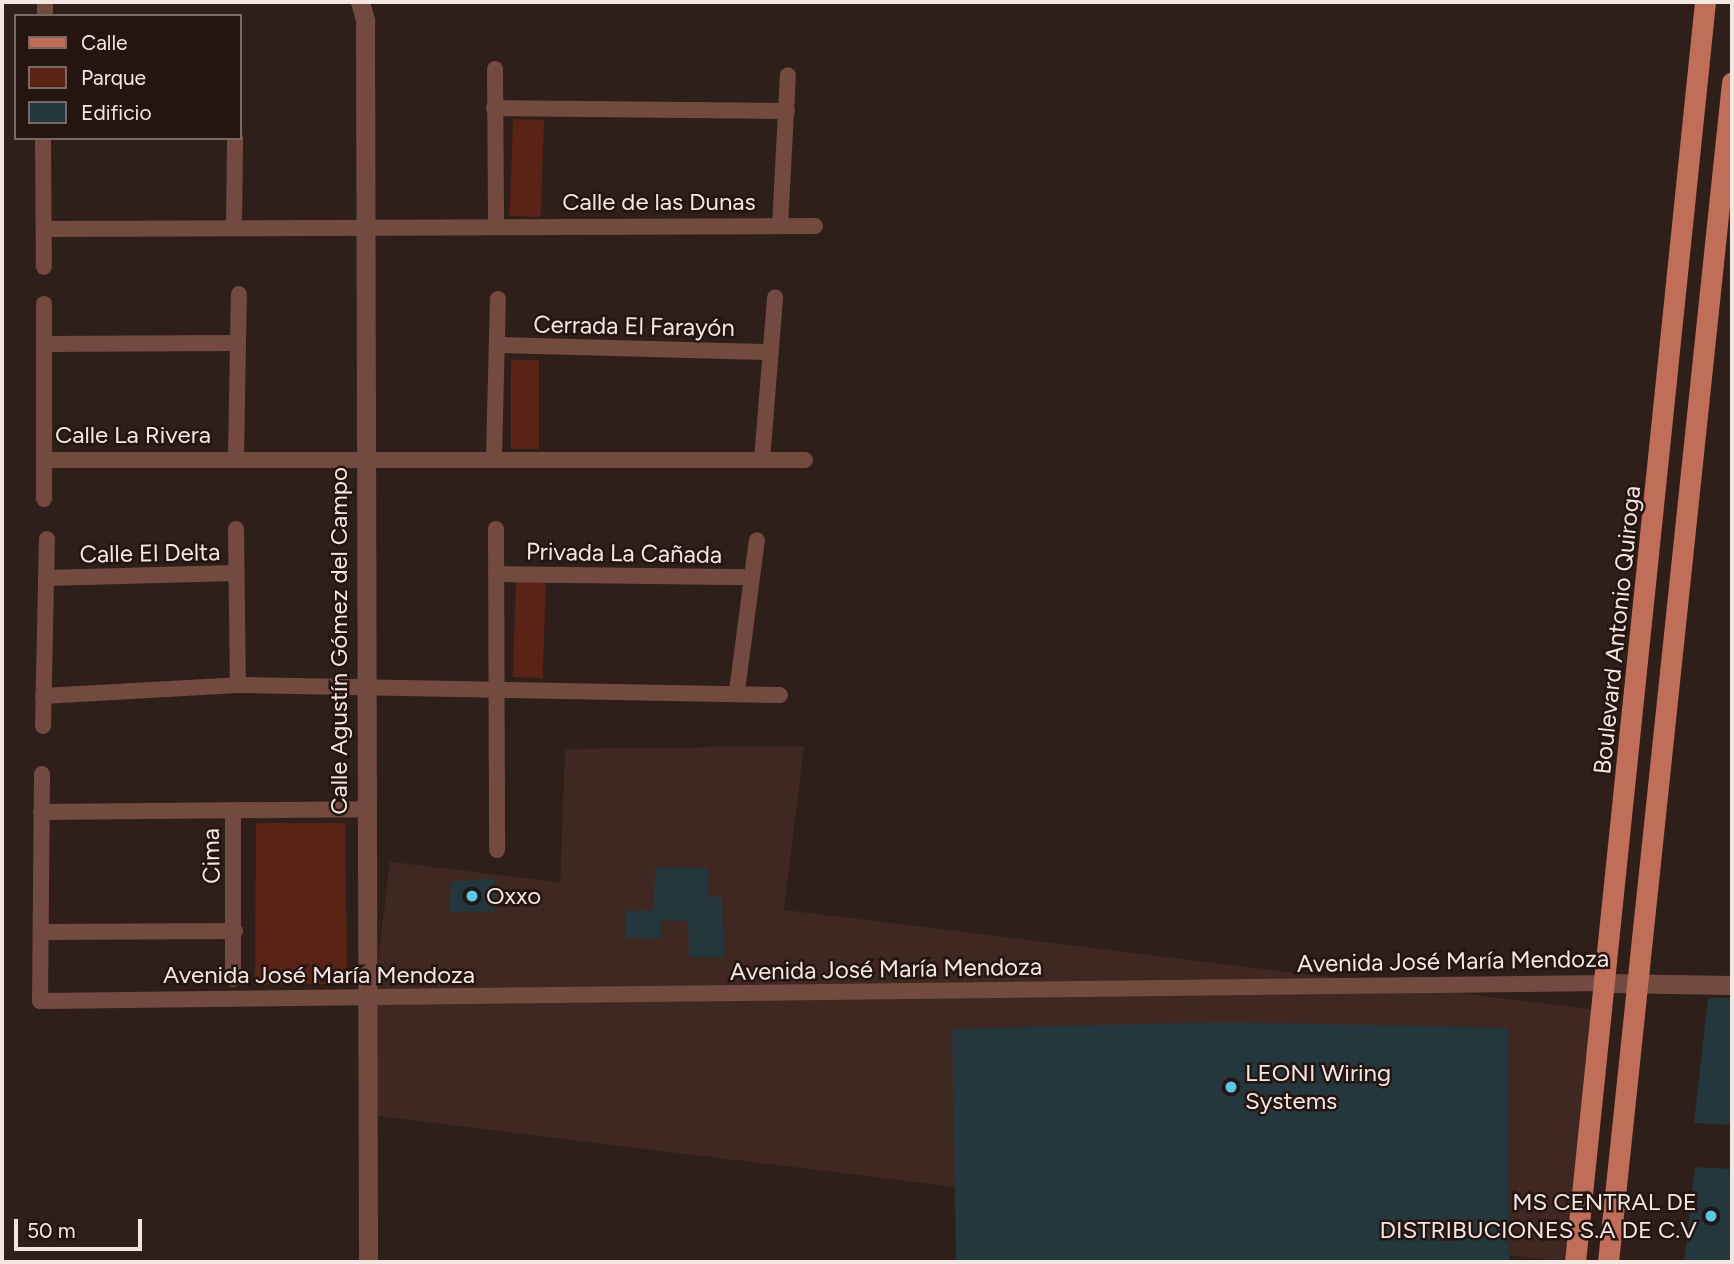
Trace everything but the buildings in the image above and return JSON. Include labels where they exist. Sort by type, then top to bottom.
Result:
[{"type":"main road","name":"Boulevard Antonio Quiroga","points":[[1575,1262],[1608,983],[1706,2]]},
{"type":"main road","points":[[1608,1262],[1732,82]]},
{"type":"street","name":"Calle Agustín Gómez del Campo","points":[[366,8],[362,456],[368,1262]]},
{"type":"street","points":[[495,69],[496,224]]},
{"type":"street","name":"Calle de las Dunas","points":[[44,229],[496,224],[780,226],[788,75]]},
{"type":"street","points":[[494,108],[787,111]]},
{"type":"street","points":[[43,140],[44,267]]},
{"type":"street","points":[[234,226],[235,140]]},
{"type":"street","points":[[780,226],[815,226]]},
{"type":"street","name":"Calle La Rivera","points":[[44,304],[45,460],[236,458],[239,294]]},
{"type":"street","name":"Cerrada El Farayón","points":[[762,460],[775,298]]},
{"type":"street","name":"Cerrada El Farayón","points":[[494,458],[498,299]]},
{"type":"street","points":[[44,344],[237,343]]},
{"type":"street","name":"Cerrada El Farayón","points":[[497,345],[770,352]]},
{"type":"street","points":[[236,458],[362,456],[805,460]]},
{"type":"street","points":[[44,499],[45,460]]},
{"type":"street","points":[[235,573],[236,529]]},
{"type":"street","name":"Privada La Cañada","points":[[496,529],[497,850]]},
{"type":"street","points":[[46,578],[47,539]]},
{"type":"street","name":"Privada La Cañada","points":[[737,691],[757,540]]},
{"type":"street","name":"Calle El Delta","points":[[43,726],[46,578],[235,573],[238,685]]},
{"type":"street","name":"Privada La Cañada","points":[[496,574],[752,577]]},
{"type":"street","points":[[43,696],[238,685],[737,691],[780,695]]},
{"type":"street","points":[[42,774],[41,932],[235,931]]},
{"type":"street","points":[[233,812],[365,809]]},
{"type":"street","name":"Cima","points":[[41,812],[233,812],[233,979]]},
{"type":"street","name":"Avenida José María Mendoza","points":[[41,932],[40,1002],[1608,983],[1732,985]]},
{"type":"shaded area","points":[[804,746],[776,973],[557,974],[565,749]]},
{"type":"shaded area","points":[[390,862],[1598,1010],[1567,1262],[359,1114]]},
{"type":"green space","points":[[513,119],[544,120],[541,217],[510,216]]},
{"type":"green space","points":[[511,360],[539,360],[539,449],[511,449]]},
{"type":"green space","points":[[516,580],[546,581],[543,678],[513,677]]},
{"type":"green space","points":[[256,823],[345,823],[347,973],[336,984],[255,985]]},
{"type":"place","name":"Oxxo","points":[[472,896]]},
{"type":"place","name":"LEONI Wiring Systems","points":[[1231,1087]]},
{"type":"place","name":"MS CENTRAL DE DISTRIBUCIONES S.A DE C.V","points":[[1711,1216]]}]
